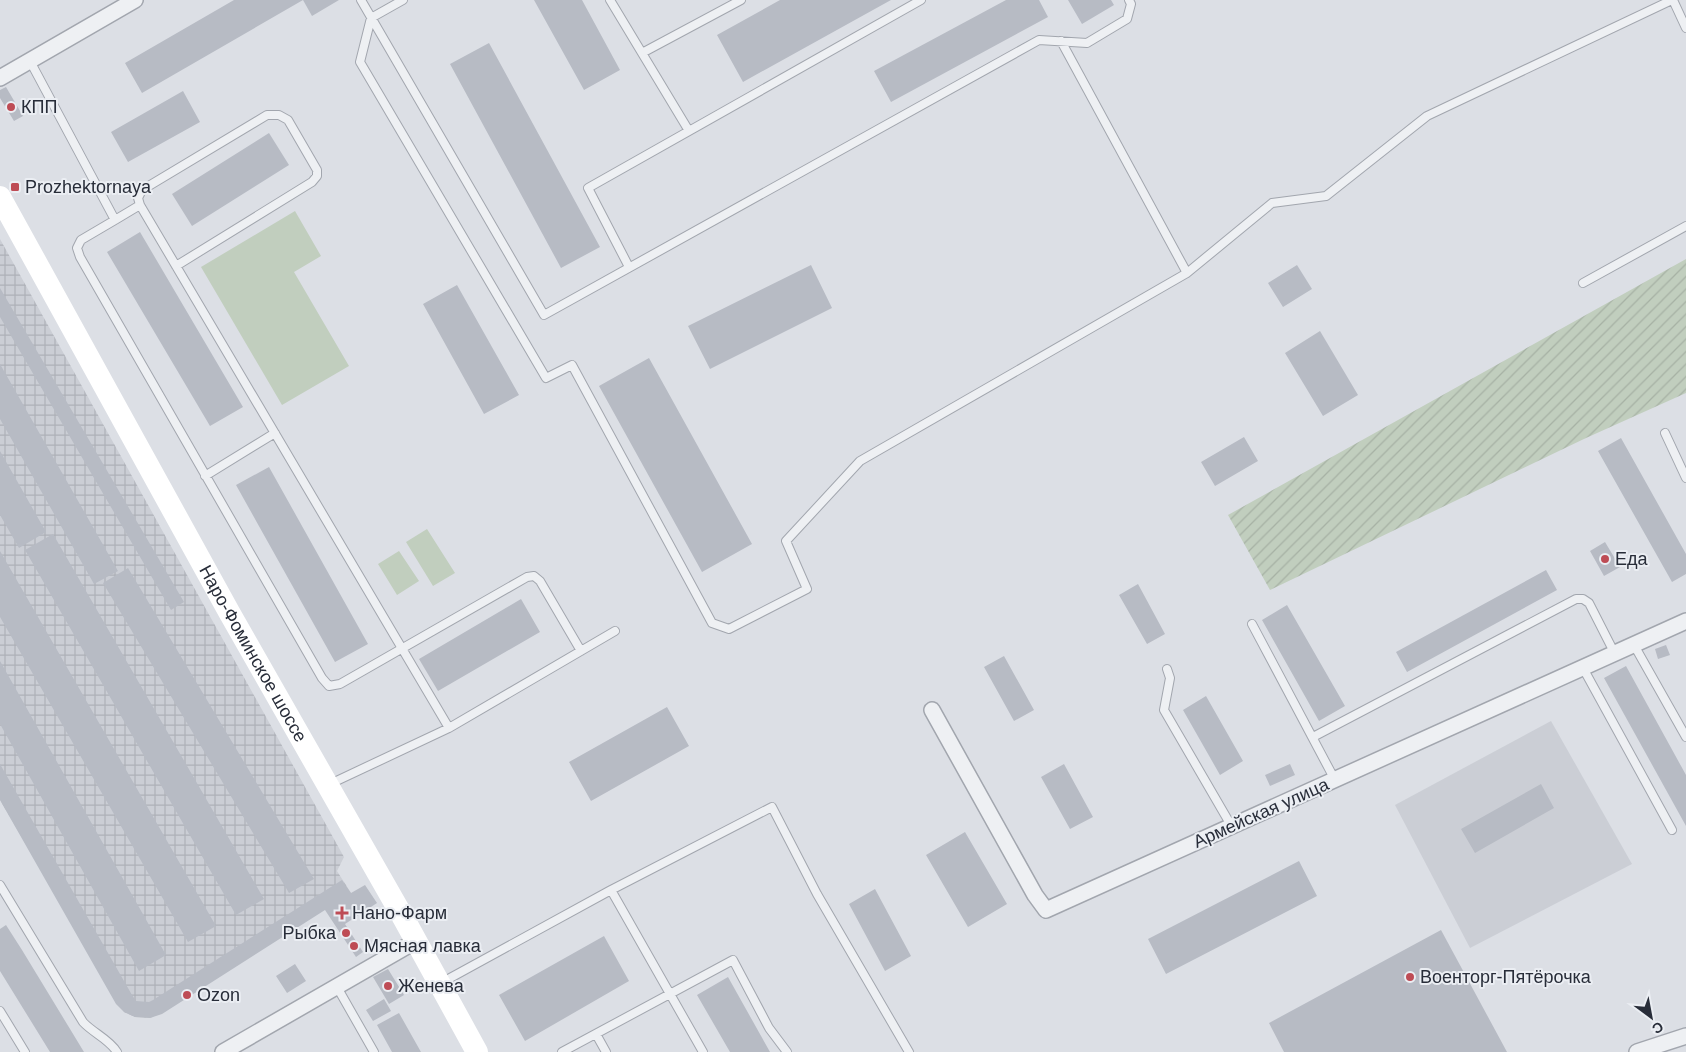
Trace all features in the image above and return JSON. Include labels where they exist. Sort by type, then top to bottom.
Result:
[{"type":"main road","name":"Наро-Фоминское шоссе","points":[[0,197],[229,612],[416,941],[476,1052]]},
{"type":"street","points":[[0,78],[135,0]]},
{"type":"street","name":"Армейская улица","points":[[932,710],[1046,910],[1686,622]]},
{"type":"street","points":[[223,1052],[416,941]]},
{"type":"street","points":[[1637,1052],[1686,1036]]},
{"type":"lane","points":[[361,0],[544,315],[1039,40],[1087,43],[1127,19],[1131,4],[1129,0]]},
{"type":"lane","points":[[403,0],[371,18],[360,62],[546,378],[572,364],[712,623],[729,629],[806,589],[786,541],[860,461],[1187,273],[1272,203],[1326,196],[1427,116],[1672,0],[1686,28]]},
{"type":"lane","points":[[610,0],[689,131]]},
{"type":"lane","points":[[642,53],[741,0]]},
{"type":"lane","points":[[629,268],[588,188],[921,0]]},
{"type":"lane","points":[[1061,41],[1187,273]]},
{"type":"lane","points":[[30,61],[115,220]]},
{"type":"lane","points":[[176,266],[312,182],[317,176],[317,170],[288,120],[279,115],[267,115],[142,190],[138,198],[140,205],[275,434],[403,649],[449,728]]},
{"type":"lane","points":[[140,205],[82,240],[77,248],[80,257],[322,678],[329,686],[340,684],[527,577],[534,576],[540,581],[581,651]]},
{"type":"lane","points":[[1583,283],[1686,226]]},
{"type":"lane","points":[[1665,433],[1686,478]]},
{"type":"lane","points":[[205,476],[275,434]]},
{"type":"lane","points":[[1313,737],[1576,599],[1583,599],[1589,603],[1614,654]]},
{"type":"lane","points":[[1252,624],[1335,780]]},
{"type":"lane","points":[[328,785],[449,728],[615,631]]},
{"type":"lane","points":[[1634,645],[1686,737]]},
{"type":"lane","points":[[1584,668],[1672,830]]},
{"type":"lane","points":[[1167,669],[1170,678],[1164,710],[1232,827]]},
{"type":"lane","points":[[439,984],[611,890],[772,807],[817,894],[909,1052]]},
{"type":"lane","points":[[0,885],[83,1022],[94,1033],[107,1041],[117,1052]]},
{"type":"lane","points":[[611,890],[703,1052]]},
{"type":"lane","points":[[562,1052],[733,960],[769,1028],[787,1052]]},
{"type":"lane","points":[[337,987],[374,1052]]},
{"type":"lane","points":[[0,1011],[25,1052]]},
{"type":"lane","points":[[596,1034],[606,1052]]},
{"type":"shaded area","points":[[0,239],[344,857],[337,871],[351,893],[151,1018],[135,1017],[124,1012],[0,800]]},
{"type":"shaded area","points":[[1551,721],[1632,864],[1470,948],[1395,805]]},
{"type":"green space","points":[[295,211],[321,256],[294,272],[349,366],[282,405],[201,267]]},
{"type":"green space","points":[[1686,259],[1686,393],[1586,438],[1270,590],[1228,515]]},
{"type":"green space","points":[[427,529],[455,573],[433,586],[406,542]]},
{"type":"green space","points":[[399,551],[419,581],[397,595],[378,564]]},
{"type":"building","points":[[234,0],[303,0],[142,93],[125,63]]},
{"type":"building","points":[[303,0],[339,0],[312,16]]},
{"type":"building","points":[[534,0],[582,0],[620,70],[584,90]]},
{"type":"building","points":[[780,0],[891,0],[743,82],[717,35]]},
{"type":"building","points":[[1006,0],[1039,0],[1048,17],[891,102],[874,71]]},
{"type":"building","points":[[1068,0],[1111,0],[1114,5],[1082,24]]},
{"type":"building","points":[[489,43],[600,247],[561,268],[450,64]]},
{"type":"building","name":"КПП","points":[[6,87],[23,116],[14,121],[0,98],[0,90]]},
{"type":"building","points":[[183,91],[200,122],[128,162],[111,132]]},
{"type":"building","points":[[269,133],[289,165],[192,226],[172,194]]},
{"type":"building","points":[[140,232],[243,407],[210,426],[107,252]]},
{"type":"building","points":[[811,265],[832,308],[710,369],[688,326]]},
{"type":"building","points":[[1297,265],[1312,289],[1283,307],[1268,283]]},
{"type":"building","points":[[457,285],[519,395],[484,414],[423,304]]},
{"type":"building","points":[[0,288],[184,602],[171,610],[0,317]]},
{"type":"building","points":[[1320,331],[1358,395],[1323,416],[1285,353]]},
{"type":"building","points":[[649,358],[752,544],[702,572],[599,386]]},
{"type":"building","points":[[0,364],[118,571],[94,584],[0,419]]},
{"type":"building","points":[[1244,437],[1258,461],[1215,486],[1201,462]]},
{"type":"building","points":[[1621,438],[1686,554],[1686,574],[1672,582],[1598,451]]},
{"type":"building","points":[[0,451],[46,532],[19,548],[0,515]]},
{"type":"building","points":[[269,467],[368,644],[335,662],[236,485]]},
{"type":"building","points":[[53,534],[264,899],[236,915],[25,550]]},
{"type":"building","name":"Еда","points":[[1605,542],[1620,567],[1604,576],[1590,551]]},
{"type":"building","points":[[0,551],[216,926],[188,942],[0,617]]},
{"type":"building","points":[[128,568],[314,879],[289,893],[103,583]]},
{"type":"building","points":[[1546,570],[1557,590],[1407,672],[1396,652]]},
{"type":"building","points":[[1138,584],[1165,634],[1147,644],[1119,595]]},
{"type":"building","points":[[521,599],[540,632],[438,691],[419,659]]},
{"type":"building","points":[[1287,605],[1345,706],[1319,721],[1262,620]]},
{"type":"building","points":[[1666,645],[1670,655],[1658,659],[1655,649]]},
{"type":"building","points":[[1004,656],[1034,710],[1014,721],[984,667]]},
{"type":"building","points":[[0,661],[166,955],[139,971],[0,724]]},
{"type":"building","points":[[1626,666],[1686,775],[1686,826],[1604,678]]},
{"type":"building","points":[[1206,696],[1243,761],[1220,775],[1183,710]]},
{"type":"building","points":[[667,707],[689,746],[591,801],[569,762]]},
{"type":"building","points":[[0,764],[136,1001],[149,1002],[153,1000],[342,880],[351,893],[365,885],[377,903],[345,924],[363,952],[356,957],[325,910],[162,1014],[150,1018],[135,1017],[124,1012],[116,1004],[0,800]]},
{"type":"building","points":[[1064,764],[1093,817],[1070,829],[1041,777]]},
{"type":"building","points":[[1290,764],[1295,775],[1270,786],[1265,775]]},
{"type":"building","points":[[1541,784],[1554,808],[1475,853],[1461,829]]},
{"type":"building","points":[[965,832],[1007,904],[968,927],[926,855]]},
{"type":"building","points":[[1299,861],[1317,896],[1166,974],[1148,939]]},
{"type":"building","points":[[875,889],[911,956],[885,971],[849,904]]},
{"type":"building","points":[[6,925],[84,1052],[50,1052],[0,971],[0,929]]},
{"type":"building","name":"Военторг-Пятёрочка","points":[[1441,930],[1507,1052],[1284,1052],[1269,1023]]},
{"type":"building","points":[[604,936],[629,981],[525,1041],[499,995]]},
{"type":"building","points":[[295,964],[306,981],[287,993],[276,976]]},
{"type":"building","name":"Женева","points":[[388,969],[404,995],[389,1004],[373,977]]},
{"type":"building","points":[[728,977],[770,1052],[730,1052],[697,995]]},
{"type":"building","points":[[384,999],[391,1011],[373,1021],[366,1010]]},
{"type":"building","points":[[399,1013],[421,1052],[392,1052],[377,1025]]},
{"type":"place","name":"КПП","points":[[11,107]]},
{"type":"place","name":"Prozhektornaya","points":[[15,187]]},
{"type":"place","name":"Еда","points":[[1605,559]]},
{"type":"place","name":"Нано-Фарм","points":[[342,913]]},
{"type":"place","name":"Рыбка","points":[[346,933]]},
{"type":"place","name":"Мясная лавка","points":[[354,946]]},
{"type":"place","name":"Военторг-Пятёрочка","points":[[1410,977]]},
{"type":"place","name":"Женева","points":[[388,986]]},
{"type":"place","name":"Ozon","points":[[187,995]]}]
